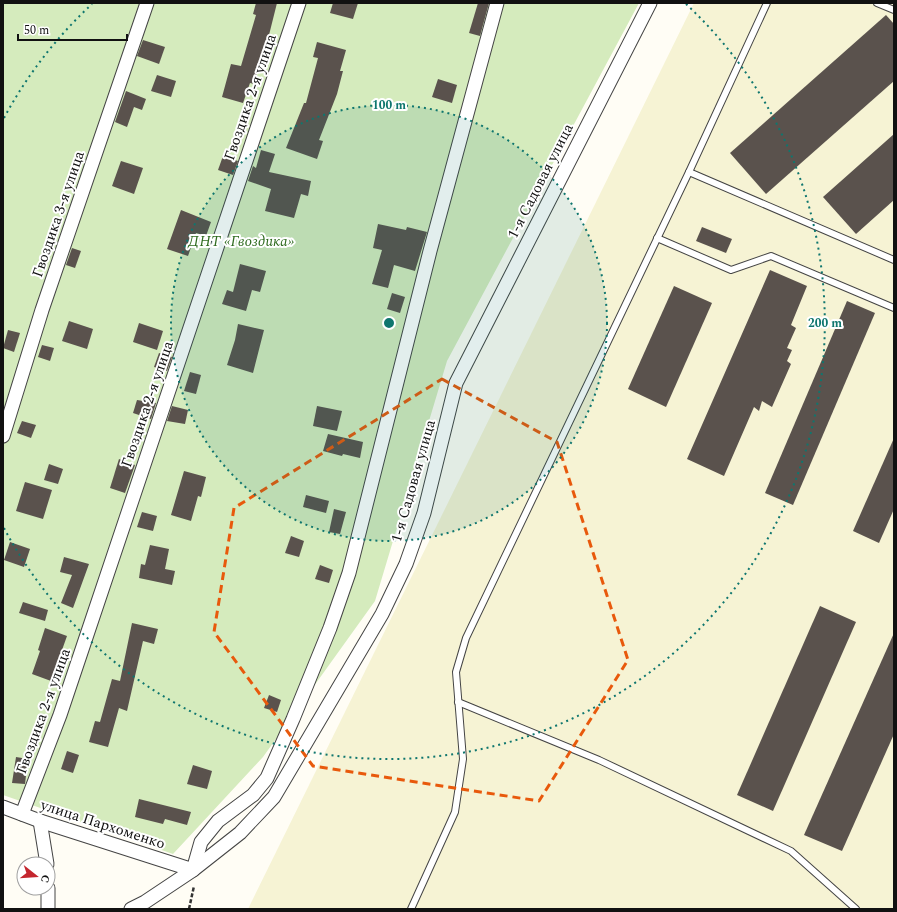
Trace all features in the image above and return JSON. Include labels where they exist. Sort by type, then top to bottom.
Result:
[{"type":"street","name":"Гвоздика 3-я улица","points":[[3,436],[42,310],[147,3]]},
{"type":"street","name":"Гвоздика 2-я улица","points":[[22,814],[60,715],[298,3]]},
{"type":"street","points":[[193,870],[201,842],[218,821],[253,795],[267,778],[330,628],[349,573],[430,250],[498,3]]},
{"type":"street","name":"1-я Садовая улица","points":[[131,909],[145,902],[193,870],[240,833],[274,797],[382,614],[406,564],[424,513],[456,383],[650,3]]},
{"type":"street","name":"улица Пархоменко","points":[[3,807],[40,822],[193,870]]},
{"type":"street","points":[[40,822],[46,856]]},
{"type":"street","points":[[48,896],[48,909]]},
{"type":"lane","points":[[410,909],[455,812],[462,759],[456,672],[466,638],[689,172],[767,3]]},
{"type":"lane","points":[[877,3],[894,10]]},
{"type":"lane","points":[[689,172],[894,260]]},
{"type":"lane","points":[[657,238],[731,270],[771,256],[894,308]]},
{"type":"lane","points":[[458,702],[599,760],[791,851],[856,909]]},
{"type":"path","points":[[189,909],[194,884],[193,870]]},
{"type":"highlighted area","points":[[442,379],[557,442],[628,660],[539,801],[313,766],[214,632],[234,508]]},
{"type":"shaded area","points":[[694,3],[894,3],[894,909],[248,909]]},
{"type":"green space","name":"ДНТ «Гвоздика»","points":[[3,3],[639,3],[447,361],[375,601],[263,757],[173,854],[3,795]]},
{"type":"building","points":[[256,3],[277,3],[268,39],[271,40],[266,58],[262,56],[254,84],[250,83],[243,103],[222,97],[231,64],[241,66],[256,15],[253,14]]},
{"type":"building","points":[[333,3],[358,3],[353,19],[330,13]]},
{"type":"building","points":[[478,3],[489,3],[480,36],[469,33]]},
{"type":"building","points":[[886,15],[894,24],[894,81],[766,194],[730,153]]},
{"type":"building","points":[[143,40],[165,47],[159,64],[137,56]]},
{"type":"building","points":[[317,42],[346,50],[340,71],[343,71],[337,94],[319,140],[323,141],[317,159],[286,148],[304,103],[306,103],[318,58],[313,57]]},
{"type":"building","points":[[157,75],[176,81],[171,97],[151,91]]},
{"type":"building","points":[[438,79],[457,85],[452,103],[432,97]]},
{"type":"building","points":[[126,91],[146,99],[142,110],[134,107],[127,127],[115,122]]},
{"type":"building","points":[[894,134],[894,200],[856,234],[823,197]]},
{"type":"building","points":[[261,150],[275,154],[269,172],[311,181],[308,196],[301,194],[294,218],[265,211],[271,189],[248,181],[253,166],[256,168]]},
{"type":"building","points":[[223,156],[238,161],[233,175],[218,170]]},
{"type":"building","points":[[121,161],[143,168],[134,194],[112,186]]},
{"type":"building","points":[[181,210],[211,222],[206,236],[196,233],[188,256],[167,249]]},
{"type":"building","points":[[378,224],[406,230],[407,227],[427,232],[415,271],[394,265],[388,288],[372,284],[382,250],[373,248]]},
{"type":"building","points":[[702,227],[732,239],[726,253],[696,241]]},
{"type":"building","points":[[72,248],[81,251],[75,268],[66,265]]},
{"type":"building","points":[[240,264],[266,271],[260,292],[252,290],[246,311],[222,304],[227,290],[233,292]]},
{"type":"building","points":[[770,270],[807,286],[791,325],[796,328],[787,348],[792,350],[787,361],[791,364],[772,407],[762,401],[759,411],[754,407],[724,476],[687,459]]},
{"type":"building","points":[[674,286],[712,303],[666,407],[628,389]]},
{"type":"building","points":[[392,293],[405,297],[400,313],[387,309]]},
{"type":"building","points":[[847,301],[875,313],[793,505],[765,493]]},
{"type":"building","points":[[69,321],[93,329],[87,349],[62,341]]},
{"type":"building","points":[[139,323],[163,331],[157,350],[133,342]]},
{"type":"building","points":[[238,324],[264,330],[253,373],[227,365],[235,340]]},
{"type":"building","points":[[8,330],[20,333],[14,352],[3,348]]},
{"type":"building","points":[[42,345],[54,348],[50,361],[38,357]]},
{"type":"building","points":[[159,353],[172,357],[167,371],[154,367]]},
{"type":"building","points":[[190,372],[201,375],[196,394],[184,391]]},
{"type":"building","points":[[137,400],[156,403],[151,419],[133,413]]},
{"type":"building","points":[[172,406],[188,410],[185,424],[167,421]]},
{"type":"building","points":[[317,406],[342,411],[337,431],[313,426]]},
{"type":"building","points":[[22,421],[36,425],[31,438],[17,433]]},
{"type":"building","points":[[328,434],[363,442],[360,458],[343,454],[342,456],[323,451]]},
{"type":"building","points":[[894,438],[894,509],[879,543],[853,531]]},
{"type":"building","points":[[119,459],[135,465],[125,493],[110,488]]},
{"type":"building","points":[[49,464],[63,469],[58,484],[44,480]]},
{"type":"building","points":[[184,471],[206,477],[201,497],[198,496],[191,521],[171,515]]},
{"type":"building","points":[[25,482],[52,490],[43,519],[16,511]]},
{"type":"building","points":[[306,495],[329,501],[326,513],[303,507]]},
{"type":"building","points":[[334,509],[346,512],[340,534],[329,532]]},
{"type":"building","points":[[142,512],[157,516],[153,531],[137,527]]},
{"type":"building","points":[[291,536],[304,541],[299,557],[285,553]]},
{"type":"building","points":[[10,542],[30,549],[24,567],[4,560]]},
{"type":"building","points":[[150,545],[169,549],[165,569],[175,571],[172,585],[139,578],[141,564],[145,565]]},
{"type":"building","points":[[64,557],[89,564],[73,608],[61,603],[72,575],[60,572]]},
{"type":"building","points":[[320,565],[333,570],[329,583],[315,579]]},
{"type":"building","points":[[23,602],[48,610],[45,621],[19,613]]},
{"type":"building","points":[[820,606],[856,622],[773,811],[737,795]]},
{"type":"building","points":[[132,623],[158,629],[154,644],[143,641],[127,711],[119,708],[108,747],[89,742],[95,721],[100,722],[112,679],[120,681]]},
{"type":"building","points":[[45,628],[67,636],[51,681],[32,674],[40,651],[38,650]]},
{"type":"building","points":[[894,633],[894,734],[842,851],[804,835]]},
{"type":"building","points":[[269,695],[281,700],[277,712],[264,708]]},
{"type":"building","points":[[67,751],[79,755],[73,773],[61,769]]},
{"type":"building","points":[[16,757],[28,759],[25,784],[12,783]]},
{"type":"building","points":[[193,765],[212,771],[207,789],[187,784]]},
{"type":"building","points":[[139,799],[191,812],[187,825],[165,819],[163,824],[135,817]]}]
